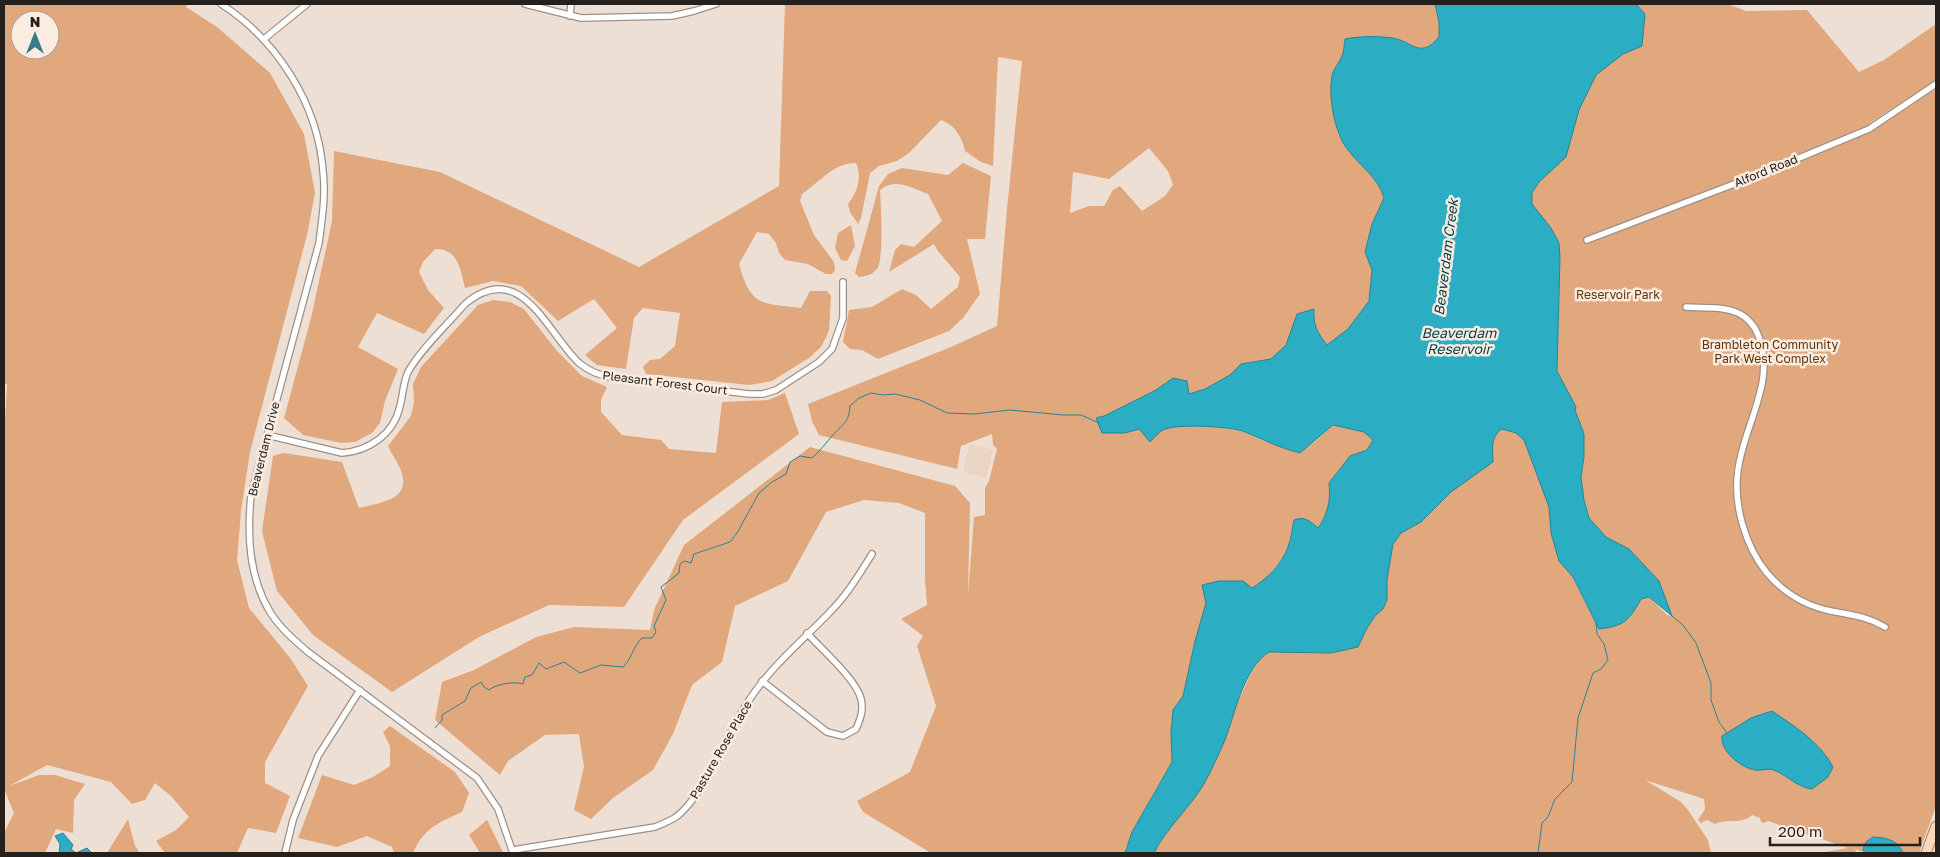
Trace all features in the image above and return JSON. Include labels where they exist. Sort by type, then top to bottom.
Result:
[{"type":"main road","points":[[1926,853],[1936,826]]},
{"type":"street","name":"Beaverdam Drive","points":[[221,4],[242,19],[264,39],[281,60],[304,99],[318,136],[323,171],[324,206],[319,243],[253,489],[249,522],[249,551],[262,595],[270,613],[286,632],[308,652],[478,778],[498,809],[513,852]]},
{"type":"street","points":[[264,39],[307,4]]},
{"type":"street","points":[[525,4],[582,18],[672,16],[716,4]]},
{"type":"street","points":[[570,16],[572,4]]},
{"type":"street","name":"Alford Road","points":[[1587,240],[1762,173],[1869,129],[1936,84]]},
{"type":"street","name":"Pleasant Forest Court","points":[[267,434],[342,453],[353,452],[378,440],[398,414],[405,381],[415,361],[465,304],[474,296],[494,290],[513,293],[526,299],[534,306],[573,356],[593,373],[614,378],[763,394],[791,382],[819,362],[832,349],[843,318],[843,282]]},
{"type":"street","points":[[1686,307],[1720,309],[1738,313],[1747,318],[1756,330],[1763,349],[1765,360],[1763,384],[1743,445],[1738,471],[1740,513],[1758,561],[1781,587],[1808,604],[1830,611],[1866,617],[1885,626]]},
{"type":"street","name":"Pasture Rose Place","points":[[513,852],[655,827],[675,817],[694,799],[746,705],[762,681],[784,656],[830,612],[852,586],[872,554]]},
{"type":"street","points":[[762,681],[827,732],[843,736],[856,729],[862,715],[862,700],[855,685],[807,634]]},
{"type":"street","points":[[285,853],[293,820],[318,756],[360,690]]},
{"type":"shaded area","points":[[970,444],[993,450],[986,478],[963,472]]},
{"type":"green space","points":[[4,4],[188,4],[186,7],[217,27],[270,73],[304,134],[315,193],[307,235],[250,452],[241,511],[237,560],[249,608],[291,659],[308,686],[265,762],[265,783],[290,796],[276,833],[248,828],[237,853],[165,853],[156,841],[176,830],[189,817],[171,796],[155,783],[145,800],[132,804],[111,782],[47,765],[9,786],[39,775],[55,775],[85,784],[74,800],[73,833],[56,829],[45,853],[4,853],[4,833],[14,813],[4,789],[4,439],[7,384],[4,383]]},
{"type":"green space","points":[[785,4],[1435,4],[1439,22],[1439,37],[1432,44],[1421,48],[1393,38],[1358,37],[1346,39],[1342,57],[1334,70],[1369,171],[1381,187],[1384,198],[1372,224],[1366,252],[1372,270],[1369,301],[1348,329],[1327,345],[1316,328],[1314,309],[1290,333],[1286,345],[1271,359],[1242,364],[1230,375],[1205,389],[1188,394],[1173,378],[1156,390],[1104,417],[1125,433],[1139,429],[1202,426],[1225,428],[1244,432],[1261,440],[1300,453],[1333,425],[1364,432],[1373,440],[1367,450],[1350,456],[1329,483],[1328,507],[1324,518],[1317,528],[1307,520],[1294,521],[1288,547],[1283,558],[1263,582],[1252,588],[1206,603],[1195,641],[1183,696],[1173,710],[1172,762],[1153,794],[1126,847],[1125,853],[931,853],[863,812],[857,801],[910,772],[936,706],[917,646],[923,636],[901,619],[927,605],[925,513],[899,503],[864,500],[826,512],[788,581],[735,606],[722,662],[692,685],[673,734],[653,770],[613,798],[591,819],[574,810],[584,767],[579,734],[545,735],[508,761],[500,775],[435,720],[442,682],[474,670],[536,637],[574,627],[650,630],[654,610],[684,545],[810,447],[955,486],[970,503],[968,595],[974,517],[985,515],[985,488],[989,481],[997,449],[993,445],[992,434],[961,446],[957,469],[819,435],[812,421],[808,404],[951,347],[997,326],[1022,61],[998,57],[993,166],[981,162],[965,151],[957,132],[941,120],[909,153],[897,161],[879,166],[870,173],[861,218],[858,224],[850,212],[848,204],[859,179],[856,163],[840,166],[802,194],[800,201],[814,235],[834,262],[835,270],[832,274],[826,274],[808,264],[785,260],[769,234],[757,232],[739,264],[743,278],[753,296],[767,303],[801,308],[810,291],[827,291],[831,296],[829,331],[821,347],[809,358],[772,381],[749,385],[646,374],[643,367],[650,360],[660,359],[675,346],[680,313],[643,308],[634,318],[626,369],[597,365],[585,355],[617,328],[594,299],[558,321],[521,286],[493,281],[465,288],[460,267],[454,256],[449,252],[435,249],[423,262],[419,272],[428,290],[444,308],[424,334],[377,313],[358,347],[398,369],[385,401],[380,423],[372,433],[355,442],[341,443],[303,435],[284,418],[311,318],[332,221],[334,151],[440,172],[639,267],[779,186]],"holes":[[[1149,148],[1168,171],[1173,185],[1165,196],[1142,211],[1120,186],[1113,190],[1104,206],[1089,206],[1070,213],[1073,172],[1109,179]]]},
{"type":"green space","points":[[1636,4],[1728,4],[1746,11],[1807,10],[1859,72],[1884,60],[1936,24],[1936,80],[1870,123],[1876,127],[1936,89],[1936,806],[1919,853],[1866,853],[1854,849],[1858,853],[1820,853],[1848,848],[1768,821],[1761,822],[1760,818],[1752,815],[1739,821],[1724,821],[1715,824],[1707,820],[1701,823],[1698,820],[1705,809],[1704,799],[1645,780],[1681,802],[1708,840],[1711,853],[1154,853],[1225,740],[1233,713],[1251,673],[1261,658],[1269,652],[1331,653],[1358,647],[1367,628],[1375,616],[1383,609],[1387,600],[1387,580],[1393,544],[1401,533],[1421,522],[1493,448],[1497,433],[1502,429],[1511,431],[1505,171],[1645,15]],"holes":[[[1629,549],[1659,581],[1672,616],[1667,615],[1649,597],[1641,599],[1630,617],[1587,606],[1573,577],[1562,564]]]},
{"type":"green space","points":[[963,163],[991,176],[985,239],[967,239],[980,294],[963,318],[949,331],[878,359],[862,350],[850,349],[843,342],[849,310],[872,307],[902,289],[916,295],[931,309],[958,287],[960,277],[934,244],[889,272],[895,250],[901,244],[914,247],[942,221],[928,194],[898,184],[886,186],[880,190],[881,255],[877,269],[871,274],[859,277],[855,273],[879,186],[888,174],[902,168],[948,175]]},
{"type":"green space","points":[[851,225],[855,246],[847,261],[841,260],[835,248],[838,233]]},
{"type":"green space","points":[[493,300],[510,302],[524,309],[557,351],[582,376],[607,387],[601,400],[601,412],[622,435],[661,440],[669,449],[716,453],[722,402],[768,400],[785,393],[799,434],[683,520],[624,607],[549,605],[479,637],[392,692],[313,635],[277,591],[262,531],[273,456],[284,453],[342,462],[359,508],[383,502],[397,495],[403,483],[402,474],[388,446],[411,416],[414,402],[413,384],[421,367],[478,305]]},
{"type":"green space","points":[[390,726],[455,772],[469,793],[462,812],[439,823],[427,832],[413,853],[394,853],[392,847],[367,836],[337,847],[298,838],[322,775],[354,785],[373,777],[390,766],[390,746],[383,732]]},
{"type":"green space","points":[[128,819],[135,846],[140,853],[107,853]]},
{"type":"green space","points":[[487,820],[503,853],[480,853],[469,835]]},
{"type":"water","name":"Beaverdam Reservoir","points":[[1435,4],[1636,4],[1645,14],[1642,46],[1623,54],[1596,75],[1579,110],[1566,157],[1539,182],[1532,193],[1532,204],[1551,228],[1559,243],[1557,371],[1576,407],[1575,410],[1584,434],[1584,457],[1581,477],[1589,518],[1606,537],[1629,549],[1659,581],[1672,616],[1649,597],[1641,599],[1633,613],[1625,621],[1614,626],[1599,629],[1573,577],[1559,561],[1551,533],[1549,507],[1524,440],[1516,433],[1502,429],[1494,440],[1493,462],[1451,492],[1421,522],[1401,533],[1393,544],[1387,580],[1387,600],[1383,609],[1375,616],[1367,628],[1358,647],[1331,653],[1269,652],[1260,659],[1241,692],[1225,740],[1210,772],[1193,800],[1165,834],[1154,853],[1125,853],[1132,832],[1172,762],[1171,732],[1173,710],[1183,696],[1195,641],[1206,603],[1202,585],[1219,581],[1243,581],[1252,588],[1263,580],[1278,565],[1285,553],[1290,541],[1294,520],[1304,519],[1310,521],[1318,528],[1328,506],[1330,495],[1329,483],[1350,456],[1367,450],[1373,440],[1364,432],[1333,425],[1300,453],[1238,430],[1193,426],[1165,429],[1150,442],[1139,429],[1125,433],[1102,433],[1096,418],[1104,416],[1156,390],[1173,378],[1187,381],[1189,394],[1205,389],[1230,375],[1241,364],[1271,359],[1286,345],[1297,314],[1314,309],[1316,328],[1327,345],[1348,329],[1369,301],[1372,270],[1365,252],[1372,224],[1384,198],[1378,184],[1343,143],[1331,101],[1333,72],[1342,56],[1345,39],[1357,37],[1393,38],[1421,48],[1432,44],[1439,37],[1439,22]]},
{"type":"water","points":[[1772,711],[1814,742],[1833,767],[1828,777],[1812,789],[1802,786],[1774,770],[1749,769],[1732,758],[1724,747],[1722,736],[1751,718]]},
{"type":"water","points":[[63,833],[73,845],[71,849],[76,853],[59,853],[60,844],[55,836]]},
{"type":"water","points":[[1873,837],[1894,842],[1901,848],[1903,853],[1865,853],[1863,849],[1866,842]]},
{"type":"water","points":[[87,848],[92,853],[76,853]]},
{"type":"waterway","points":[[435,728],[442,720],[442,715],[465,701],[471,688],[481,682],[489,690],[505,684],[523,684],[525,677],[532,675],[539,663],[546,669],[564,662],[580,673],[601,665],[623,667],[642,638],[652,638],[656,632],[654,626],[666,600],[661,587],[679,573],[680,564],[685,561],[691,563],[694,554],[730,542],[759,493],[772,482],[786,474],[790,462],[800,456],[812,458],[844,423],[848,417],[850,406],[859,398],[871,393],[895,394],[920,400],[947,413],[975,414],[1009,410],[1081,415],[1099,423]]},
{"type":"waterway","points":[[1672,616],[1683,625],[1696,643],[1711,683]]},
{"type":"waterway","points":[[1538,853],[1542,823],[1548,817],[1555,799],[1572,782],[1578,718],[1593,673],[1601,669],[1608,660],[1604,644],[1597,634],[1596,623]]},
{"type":"waterway","points":[[1711,684],[1711,700],[1719,722],[1727,733]]},
{"type":"water label","name":"Beaverdam Creek","points":[[1446,257]]},
{"type":"park label","name":"Reservoir Park","points":[[1618,295]]},
{"type":"park label","name":"Brambleton Community Park West Complex","points":[[1770,352]]}]
